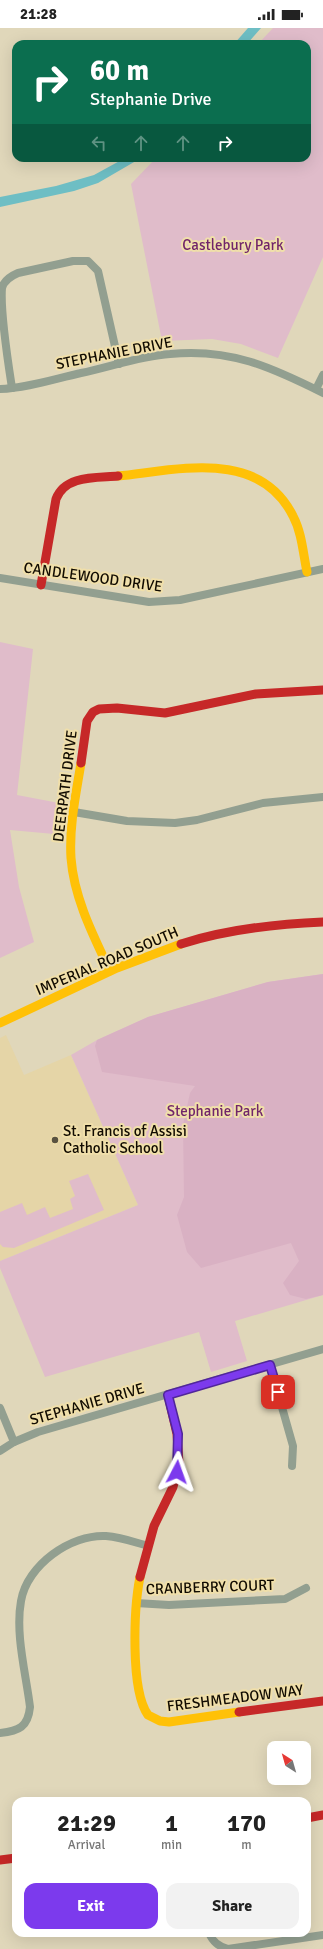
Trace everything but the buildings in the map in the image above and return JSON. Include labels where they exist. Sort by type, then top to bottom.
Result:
[{"type":"street","points":[[12,388],[2,328],[2,288],[10,276],[59,264],[80,260],[93,265],[98,271],[119,364]]},
{"type":"street","name":"STEPHANIE DRIVE","points":[[0,389],[12,388],[169,354],[207,352],[244,359],[275,369],[319,391]]},
{"type":"street","points":[[319,391],[323,375]]},
{"type":"street","points":[[41,585],[56,499],[61,487],[79,480],[210,466],[246,472],[271,487],[285,502],[294,516],[307,572]]},
{"type":"street","name":"CANDLEWOOD DRIVE","points":[[0,578],[122,599],[164,602],[180,600],[323,569]]},
{"type":"street","name":"DEERPATH DRIVE","points":[[110,971],[84,913],[75,882],[71,858],[74,812],[87,720],[93,712],[108,708],[155,714],[171,713],[232,698],[269,692],[323,690]]},
{"type":"street","points":[[74,812],[127,821],[175,823],[197,820],[263,803],[323,797]]},
{"type":"street","name":"IMPERIAL ROAD SOUTH","points":[[0,1022],[110,971],[156,952],[221,933],[301,923],[323,922]]},
{"type":"street","name":"STEPHANIE DRIVE","points":[[0,1451],[14,1442],[38,1432],[323,1349]]},
{"type":"street","points":[[270,1365],[293,1446],[292,1466]]},
{"type":"street","name":"FRESHMEADOW WAY","points":[[168,1395],[178,1434],[177,1472],[148,1546],[139,1579],[133,1623],[134,1651],[142,1708],[150,1718],[158,1722],[169,1722],[323,1701]]},
{"type":"street","points":[[0,1408],[14,1442]]},
{"type":"street","points":[[0,1733],[22,1728],[29,1719],[30,1707],[19,1625],[21,1600],[33,1573],[52,1554],[72,1542],[88,1538],[105,1536],[124,1538],[148,1546]]},
{"type":"street","name":"CRANBERRY COURT","points":[[136,1603],[169,1605],[285,1599],[306,1588]]},
{"type":"street","points":[[311,1817],[323,1815]]},
{"type":"street","points":[[0,1860],[12,1858]]},
{"type":"street","points":[[311,1937],[323,1935]]},
{"type":"street","points":[[211,1937],[216,1944],[228,1949],[309,1937]]},
{"type":"shaded area","name":"St. Francis of Assisi Catholic School","points":[[6,1035],[24,1075],[71,1055],[138,1205],[0,1261],[0,1038]]},
{"type":"green space","name":"Castlebury Park","points":[[273,28],[323,28],[323,257],[278,358],[241,344],[212,339],[162,341],[131,184],[152,162],[311,162],[311,40],[262,40]]},
{"type":"green space","points":[[0,642],[33,649],[17,795],[59,803],[54,834],[10,830],[19,887],[34,942],[0,958]]},
{"type":"green space","name":"Stephanie Park","points":[[323,974],[323,1295],[235,1321],[247,1361],[211,1372],[199,1332],[45,1377],[0,1268],[0,1261],[138,1205],[71,1055],[97,1040],[148,1017],[268,982]]},
{"type":"green space","points":[[323,974],[323,1295],[306,1299],[290,1295],[283,1283],[299,1261],[291,1243],[201,1268],[187,1252],[177,1215],[184,1197],[183,1125],[190,1093],[195,1086],[102,1072],[95,1046],[97,1040],[148,1017],[268,982]]},
{"type":"green space","points":[[88,1174],[104,1210],[14,1248],[3,1247],[0,1244],[0,1212],[22,1203],[27,1215],[45,1207],[50,1218],[73,1209],[70,1199],[75,1196],[69,1181]]},
{"type":"water","points":[[248,28],[261,28],[250,40],[238,40]]},
{"type":"water","points":[[118,162],[134,162],[98,183],[74,191],[0,207],[0,197],[56,186],[94,175]]},
{"type":"traffic: slow","points":[[118,476],[166,470],[215,468],[239,472],[260,480],[278,495],[293,516],[300,536],[307,572]]},
{"type":"traffic: slow","points":[[81,763],[73,810],[71,834],[71,858],[73,873],[85,916],[110,971]]},
{"type":"traffic: slow","points":[[0,1023],[117,968],[181,944]]},
{"type":"traffic: slow","points":[[140,1577],[135,1627],[136,1668],[138,1687],[142,1703],[148,1715],[160,1721],[169,1722],[239,1712]]},
{"type":"traffic: jam","points":[[41,585],[56,499],[60,491],[66,486],[82,479],[118,476]]},
{"type":"traffic: jam","points":[[81,763],[87,721],[93,712],[99,709],[117,708],[165,713],[256,694],[323,690]]},
{"type":"traffic: jam","points":[[181,944],[251,928],[323,922]]},
{"type":"traffic: jam","points":[[140,1577],[154,1526],[173,1487],[179,1463],[177,1434],[168,1395]]},
{"type":"traffic: jam","points":[[239,1712],[323,1701]]},
{"type":"traffic: jam","points":[[311,1817],[323,1815]]},
{"type":"traffic: jam","points":[[0,1860],[12,1858]]},
{"type":"place","name":"St. Francis of Assisi Catholic School","points":[[55,1140]]},
{"type":"route","points":[[177,1472],[179,1458],[178,1434],[168,1395],[270,1365],[278,1392]]}]
